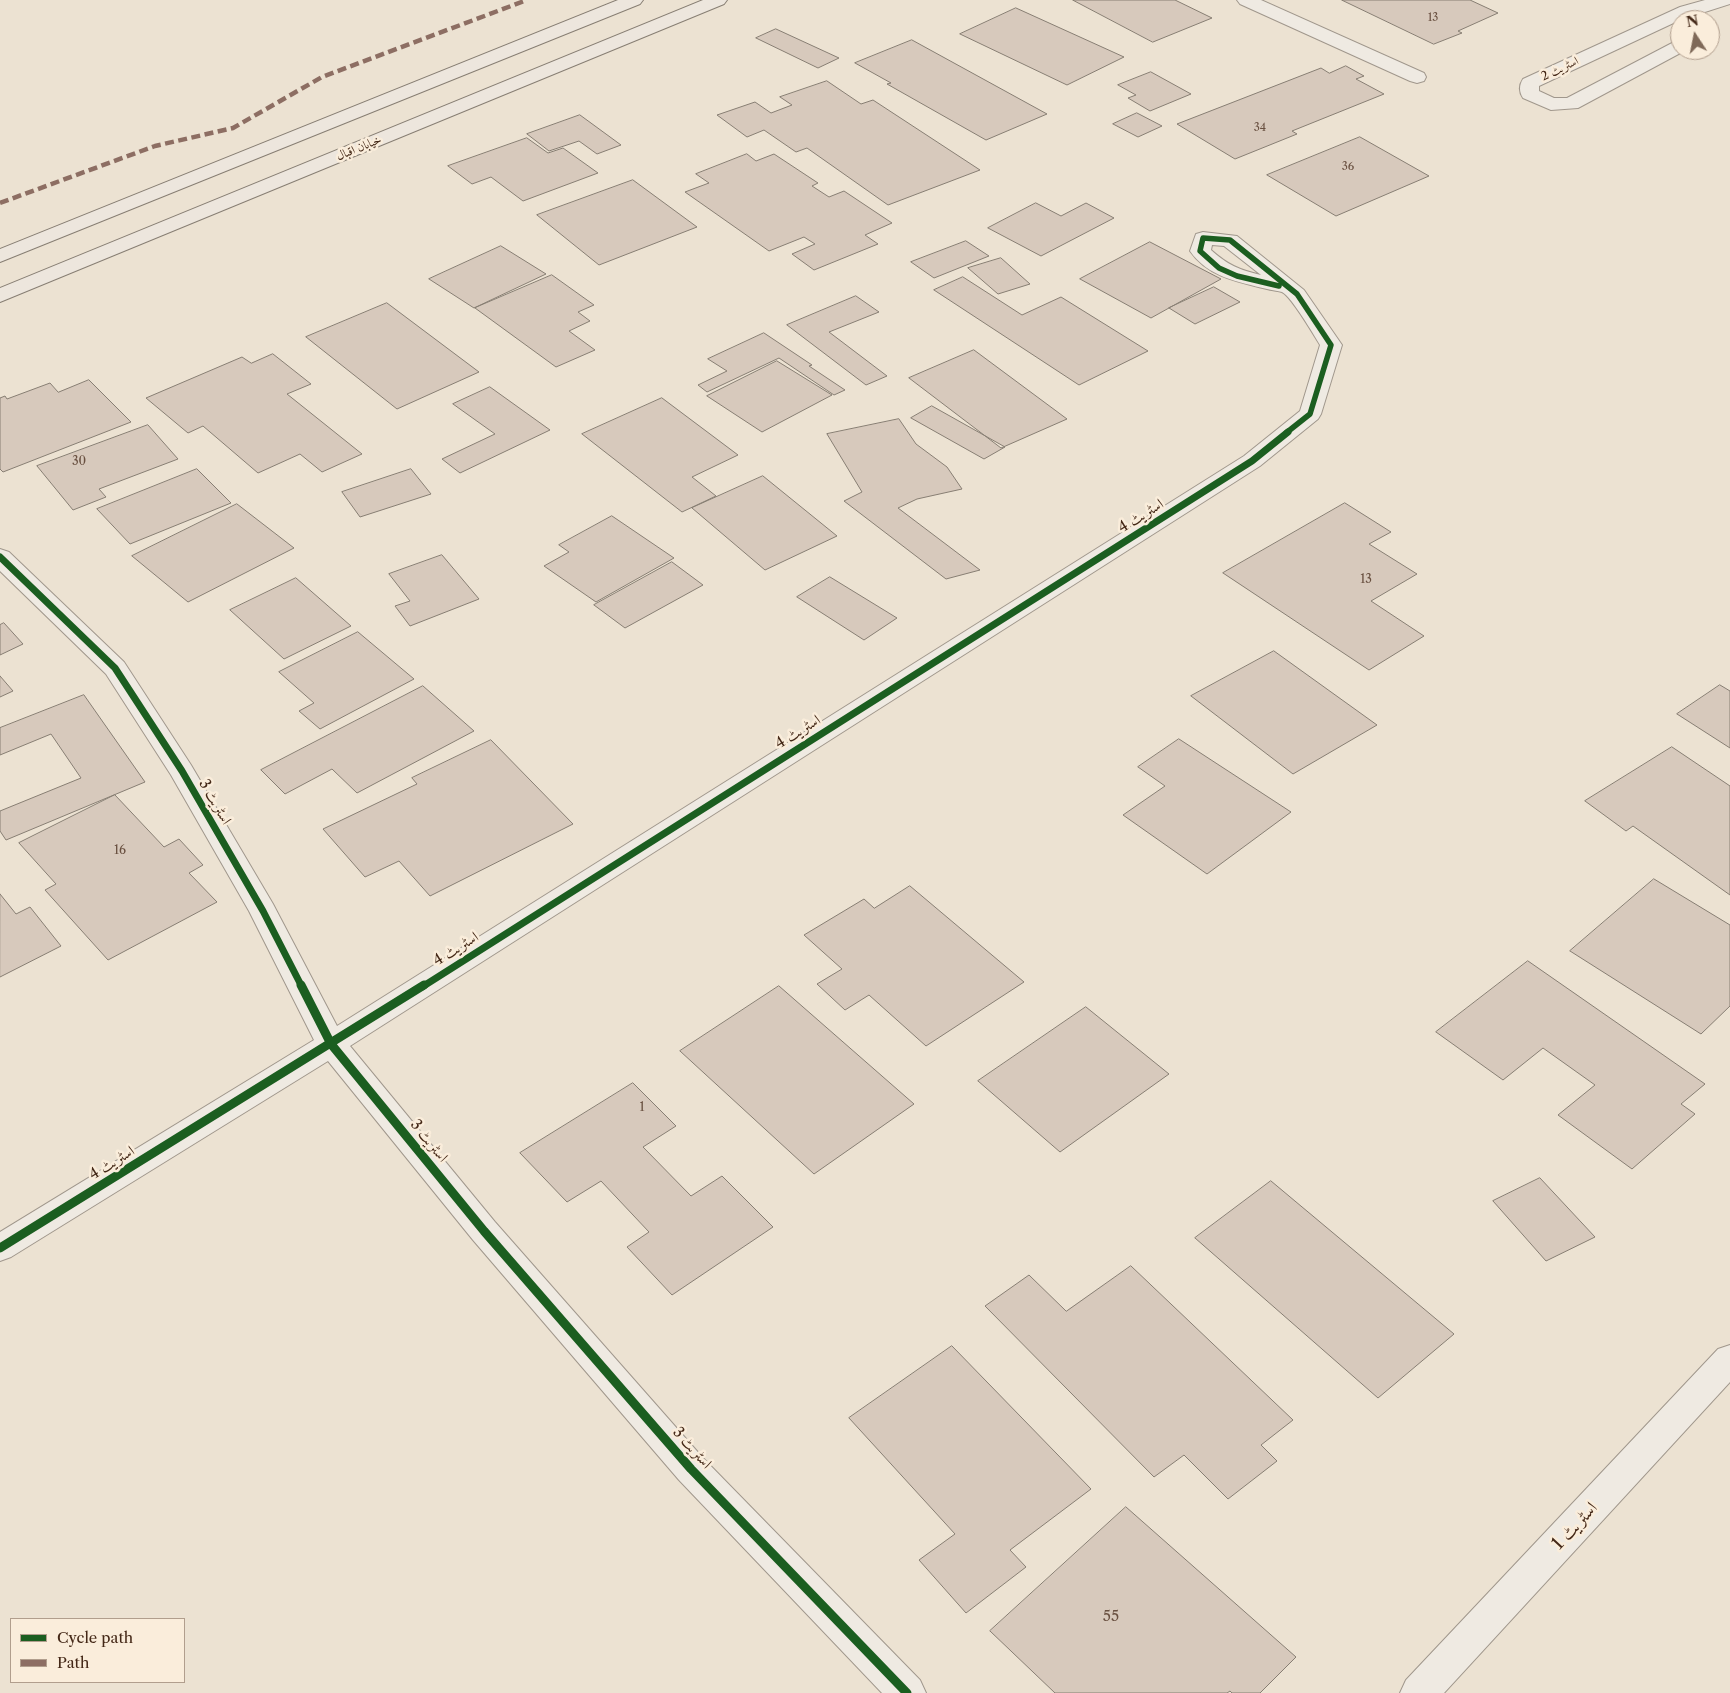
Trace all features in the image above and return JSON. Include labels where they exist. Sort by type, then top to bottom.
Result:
[{"type":"main road","points":[[0,256],[634,0]]},
{"type":"main road","name":"خیابان اقبال","points":[[0,296],[718,0]]},
{"type":"street","points":[[1246,0],[1417,77]]},
{"type":"street","name":"اسٹریٹ 2","points":[[1690,10],[1725,0]]},
{"type":"street","name":"اسٹریٹ 2","points":[[1670,18],[1530,83],[1530,94],[1551,104],[1571,104],[1670,51]]},
{"type":"street","name":"اسٹریٹ 4","points":[[0,1248],[331,1044],[1252,461],[1310,414],[1331,345],[1297,294],[1230,240],[1203,238],[1200,251],[1219,268],[1236,276],[1279,286]]},
{"type":"street","name":"اسٹریٹ 3","points":[[0,558],[115,668],[182,771],[263,911],[331,1044],[484,1230],[691,1469],[907,1693]]},
{"type":"street","name":"اسٹریٹ 1","points":[[1419,1693],[1730,1359]]},
{"type":"building","points":[[1073,0],[1175,0],[1212,18],[1153,42]]},
{"type":"building","points":[[1342,0],[1470,0],[1498,13],[1458,31],[1462,33],[1434,44]]},
{"type":"building","points":[[1016,8],[1124,57],[1067,85],[960,34]]},
{"type":"building","points":[[776,29],[839,58],[818,68],[756,38]]},
{"type":"building","points":[[912,40],[1047,114],[986,140],[887,84],[891,83],[855,63]]},
{"type":"building","points":[[1346,66],[1364,76],[1356,79],[1384,94],[1292,131],[1297,134],[1235,159],[1177,124],[1321,68],[1329,73]]},
{"type":"building","points":[[1151,72],[1191,94],[1150,111],[1128,98],[1136,95],[1118,85]]},
{"type":"building","points":[[827,81],[861,104],[873,100],[980,170],[888,205],[807,148],[796,152],[764,130],[747,137],[717,115],[755,102],[771,113],[792,105],[780,97]]},
{"type":"building","points":[[1137,113],[1162,126],[1138,137],[1113,124]]},
{"type":"building","points":[[580,115],[621,145],[597,154],[579,141],[549,151],[527,134]]},
{"type":"building","points":[[1360,137],[1429,176],[1336,216],[1267,175]]},
{"type":"building","points":[[527,138],[548,153],[563,148],[598,173],[523,201],[491,177],[472,184],[448,166]]},
{"type":"building","points":[[747,154],[756,161],[774,154],[818,183],[812,186],[829,197],[844,191],[892,223],[865,235],[878,244],[814,270],[792,254],[815,244],[804,237],[769,251],[685,192],[709,183],[696,174]]},
{"type":"building","points":[[633,180],[697,227],[599,265],[537,215]]},
{"type":"building","points":[[1036,203],[1061,216],[1086,203],[1114,218],[1041,256],[988,228]]},
{"type":"building","points":[[966,241],[989,256],[934,278],[911,262]]},
{"type":"building","points":[[1150,242],[1221,279],[1151,318],[1080,279]]},
{"type":"building","points":[[501,246],[546,274],[474,308],[429,279]]},
{"type":"building","points":[[1001,258],[1030,284],[998,294],[968,268]]},
{"type":"building","points":[[552,275],[594,305],[578,312],[590,321],[569,331],[595,350],[556,367],[475,308]]},
{"type":"building","points":[[963,277],[1022,315],[1061,297],[1148,351],[1079,385],[934,290]]},
{"type":"building","points":[[1214,287],[1240,302],[1195,324],[1169,308]]},
{"type":"building","points":[[856,296],[879,312],[829,332],[887,376],[866,385],[787,325]]},
{"type":"building","points":[[387,303],[479,372],[397,409],[306,337]]},
{"type":"building","points":[[764,333],[845,390],[834,395],[779,358],[707,392],[698,385],[727,371],[708,359]]},
{"type":"building","points":[[974,350],[1067,419],[1001,448],[909,378]]},
{"type":"building","points":[[273,354],[311,384],[287,394],[362,454],[322,472],[300,454],[258,473],[203,426],[188,433],[146,398],[242,357],[251,363]]},
{"type":"building","points":[[777,361],[832,395],[762,432],[707,396]]},
{"type":"building","points":[[89,380],[131,422],[3,472],[0,469],[0,398],[5,396],[7,399],[50,383],[58,392]]},
{"type":"building","points":[[490,387],[550,430],[460,473],[442,459],[495,434],[453,404]]},
{"type":"building","points":[[662,398],[738,455],[692,477],[716,496],[682,512],[582,434]]},
{"type":"building","points":[[932,406],[1005,447],[984,459],[911,418]]},
{"type":"building","points":[[899,419],[916,444],[947,467],[962,489],[917,499],[898,508],[980,570],[946,579],[844,501],[862,492],[827,434]]},
{"type":"building","points":[[148,425],[178,459],[99,489],[106,497],[73,510],[37,466]]},
{"type":"building","points":[[197,469],[231,503],[130,544],[97,509]]},
{"type":"building","points":[[411,469],[431,494],[360,517],[342,492]]},
{"type":"building","points":[[763,476],[837,536],[765,570],[692,508]]},
{"type":"building","points":[[1345,503],[1391,532],[1369,544],[1417,574],[1371,601],[1424,636],[1369,670],[1223,573]]},
{"type":"building","points":[[237,504],[294,548],[188,602],[132,556]]},
{"type":"building","points":[[612,516],[674,558],[596,602],[544,566],[569,552],[559,545]]},
{"type":"building","points":[[442,555],[479,599],[410,626],[395,606],[410,601],[389,574]]},
{"type":"building","points":[[672,562],[703,585],[625,628],[594,605]]},
{"type":"building","points":[[830,577],[897,618],[864,640],[797,597]]},
{"type":"building","points":[[296,578],[351,626],[284,659],[230,610]]},
{"type":"building","points":[[4,623],[23,644],[0,655],[0,625]]},
{"type":"building","points":[[358,632],[414,679],[320,729],[299,711],[314,703],[279,672]]},
{"type":"building","points":[[1274,651],[1377,725],[1293,774],[1191,696]]},
{"type":"building","points":[[0,676],[13,691],[0,697]]},
{"type":"building","points":[[1720,685],[1730,691],[1730,748],[1677,714]]},
{"type":"building","points":[[423,686],[474,731],[357,793],[332,769],[285,794],[261,770]]},
{"type":"building","points":[[84,695],[145,782],[6,840],[0,831],[0,811],[81,778],[51,734],[0,755],[0,728]]},
{"type":"building","points":[[1179,739],[1291,812],[1207,874],[1123,815],[1165,786],[1138,767]]},
{"type":"building","points":[[491,740],[573,824],[430,896],[399,861],[365,877],[323,829],[417,784],[412,778]]},
{"type":"building","points":[[1672,747],[1730,786],[1730,895],[1633,826],[1626,831],[1585,801]]},
{"type":"building","points":[[115,795],[164,847],[179,839],[203,865],[189,873],[217,902],[108,960],[45,890],[56,884],[19,843]]},
{"type":"building","points":[[1654,879],[1730,925],[1730,1006],[1701,1034],[1570,951]]},
{"type":"building","points":[[910,886],[1024,982],[926,1046],[869,995],[845,1010],[817,984],[842,969],[804,935],[864,899],[874,908]]},
{"type":"building","points":[[0,894],[16,914],[30,907],[61,946],[0,977]]},
{"type":"building","points":[[1528,961],[1705,1084],[1681,1104],[1695,1114],[1632,1169],[1558,1115],[1595,1085],[1543,1048],[1503,1080],[1436,1032]]},
{"type":"building","points":[[779,986],[914,1104],[814,1174],[680,1051]]},
{"type":"building","points":[[1086,1007],[1169,1074],[1060,1152],[978,1081]]},
{"type":"building","points":[[633,1083],[676,1126],[643,1147],[691,1196],[722,1176],[773,1227],[672,1295],[627,1247],[649,1232],[601,1181],[567,1202],[520,1153]]},
{"type":"building","points":[[1540,1178],[1595,1237],[1546,1261],[1493,1201]]},
{"type":"building","points":[[1271,1181],[1454,1334],[1378,1398],[1195,1238]]},
{"type":"building","points":[[1131,1266],[1293,1420],[1261,1445],[1277,1461],[1228,1499],[1184,1455],[1154,1477],[985,1306],[1029,1275],[1066,1311]]},
{"type":"building","points":[[952,1346],[1091,1489],[1010,1550],[1026,1567],[966,1613],[919,1560],[955,1534],[849,1418]]},
{"type":"building","points":[[1126,1507],[1296,1657],[1260,1693],[1232,1693],[1230,1691],[1227,1693],[1055,1693],[990,1631]]},
{"type":"marked path","points":[[0,203],[155,146],[233,128],[322,77],[527,0]]},
{"type":"cycle path","points":[[0,1248],[331,1044],[1252,461],[1310,414],[1331,345],[1297,294],[1230,240],[1203,238],[1200,251],[1219,268],[1237,276],[1279,286]]},
{"type":"cycle path","points":[[0,557],[115,668],[182,771],[263,911],[331,1044],[484,1231],[691,1469],[907,1693]]}]
